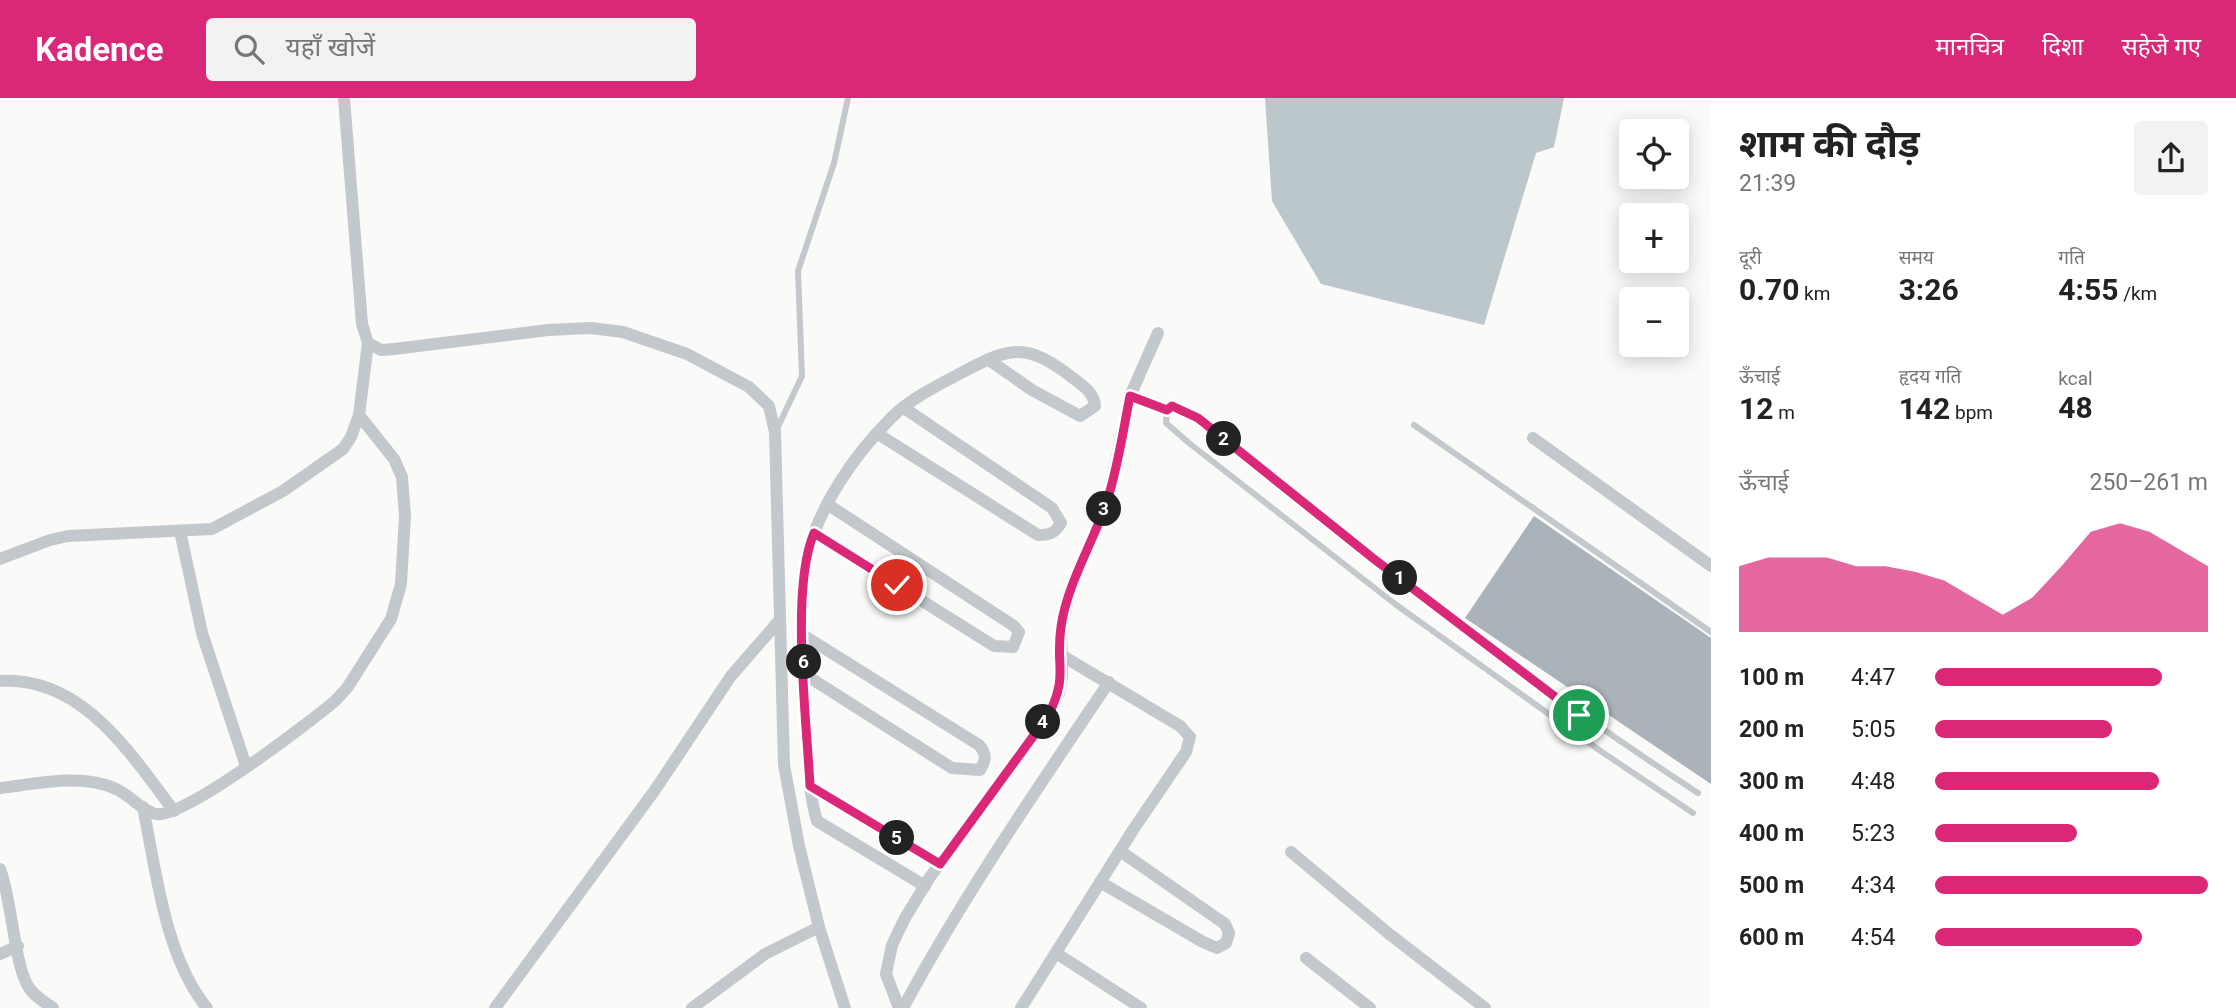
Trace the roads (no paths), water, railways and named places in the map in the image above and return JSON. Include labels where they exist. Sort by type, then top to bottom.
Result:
[{"type":"street","points":[[0,559],[68,536],[212,529],[283,491],[343,449],[351,437],[359,415],[368,343],[362,324],[344,98]]},
{"type":"street","points":[[368,343],[381,350],[548,330],[591,328],[623,332],[687,354],[749,387],[769,406],[775,432],[784,765],[799,846],[819,927],[845,1008]]},
{"type":"street","points":[[901,1008],[886,974],[892,945],[925,886],[1048,716],[1059,693],[1060,628],[1108,499],[1130,396],[1158,333]]},
{"type":"street","points":[[925,886],[817,821],[810,786],[804,674],[805,564],[814,533],[827,504],[878,434],[904,408],[989,360],[1004,353],[1025,350],[1041,355],[1091,392],[1095,406],[1080,416],[1032,390],[989,360]]},
{"type":"street","points":[[878,434],[1038,535],[1049,535],[1057,530],[1061,523],[1052,508],[904,408]]},
{"type":"street","points":[[0,788],[88,781],[116,789],[155,814],[174,811],[195,801],[335,701],[379,640],[398,602],[405,490],[394,459],[359,415]]},
{"type":"street","points":[[1533,438],[1711,566]]},
{"type":"street","points":[[814,533],[994,646],[1013,647],[1018,640],[1014,626],[827,504]]},
{"type":"street","points":[[180,531],[202,634],[246,766]]},
{"type":"street","points":[[495,1008],[655,790],[730,676],[779,622]]},
{"type":"street","points":[[803,635],[979,745],[985,751],[986,760],[980,770],[971,772],[952,768],[804,674]]},
{"type":"street","points":[[1021,1008],[1120,850],[1186,752],[1190,737],[1180,726],[1061,655]]},
{"type":"street","points":[[0,681],[35,682],[77,701],[128,750],[174,811]]},
{"type":"street","points":[[901,1008],[995,853],[1109,682]]},
{"type":"street","points":[[810,786],[940,864]]},
{"type":"street","points":[[143,807],[158,881],[180,961],[207,1008]]},
{"type":"street","points":[[1100,882],[1203,942],[1217,948],[1226,943],[1229,933],[1226,924],[1120,850]]},
{"type":"street","points":[[1291,852],[1388,933],[1485,1008]]},
{"type":"street","points":[[0,869],[29,988],[53,1008]]},
{"type":"street","points":[[692,1008],[765,954],[819,927]]},
{"type":"street","points":[[0,954],[18,946]]},
{"type":"street","points":[[1056,953],[1141,1008]]},
{"type":"street","points":[[1306,958],[1370,1008]]},
{"type":"lane","points":[[775,432],[802,376],[798,271],[801,253],[834,163],[848,98]]},
{"type":"lane","points":[[1130,396],[1167,410]]},
{"type":"lane","points":[[1693,813],[1602,752],[1395,604],[1189,443],[1166,423],[1167,410],[1172,406],[1180,408],[1198,418],[1579,715],[1698,793]]},
{"type":"lane","points":[[1415,425],[1711,632]]}]
